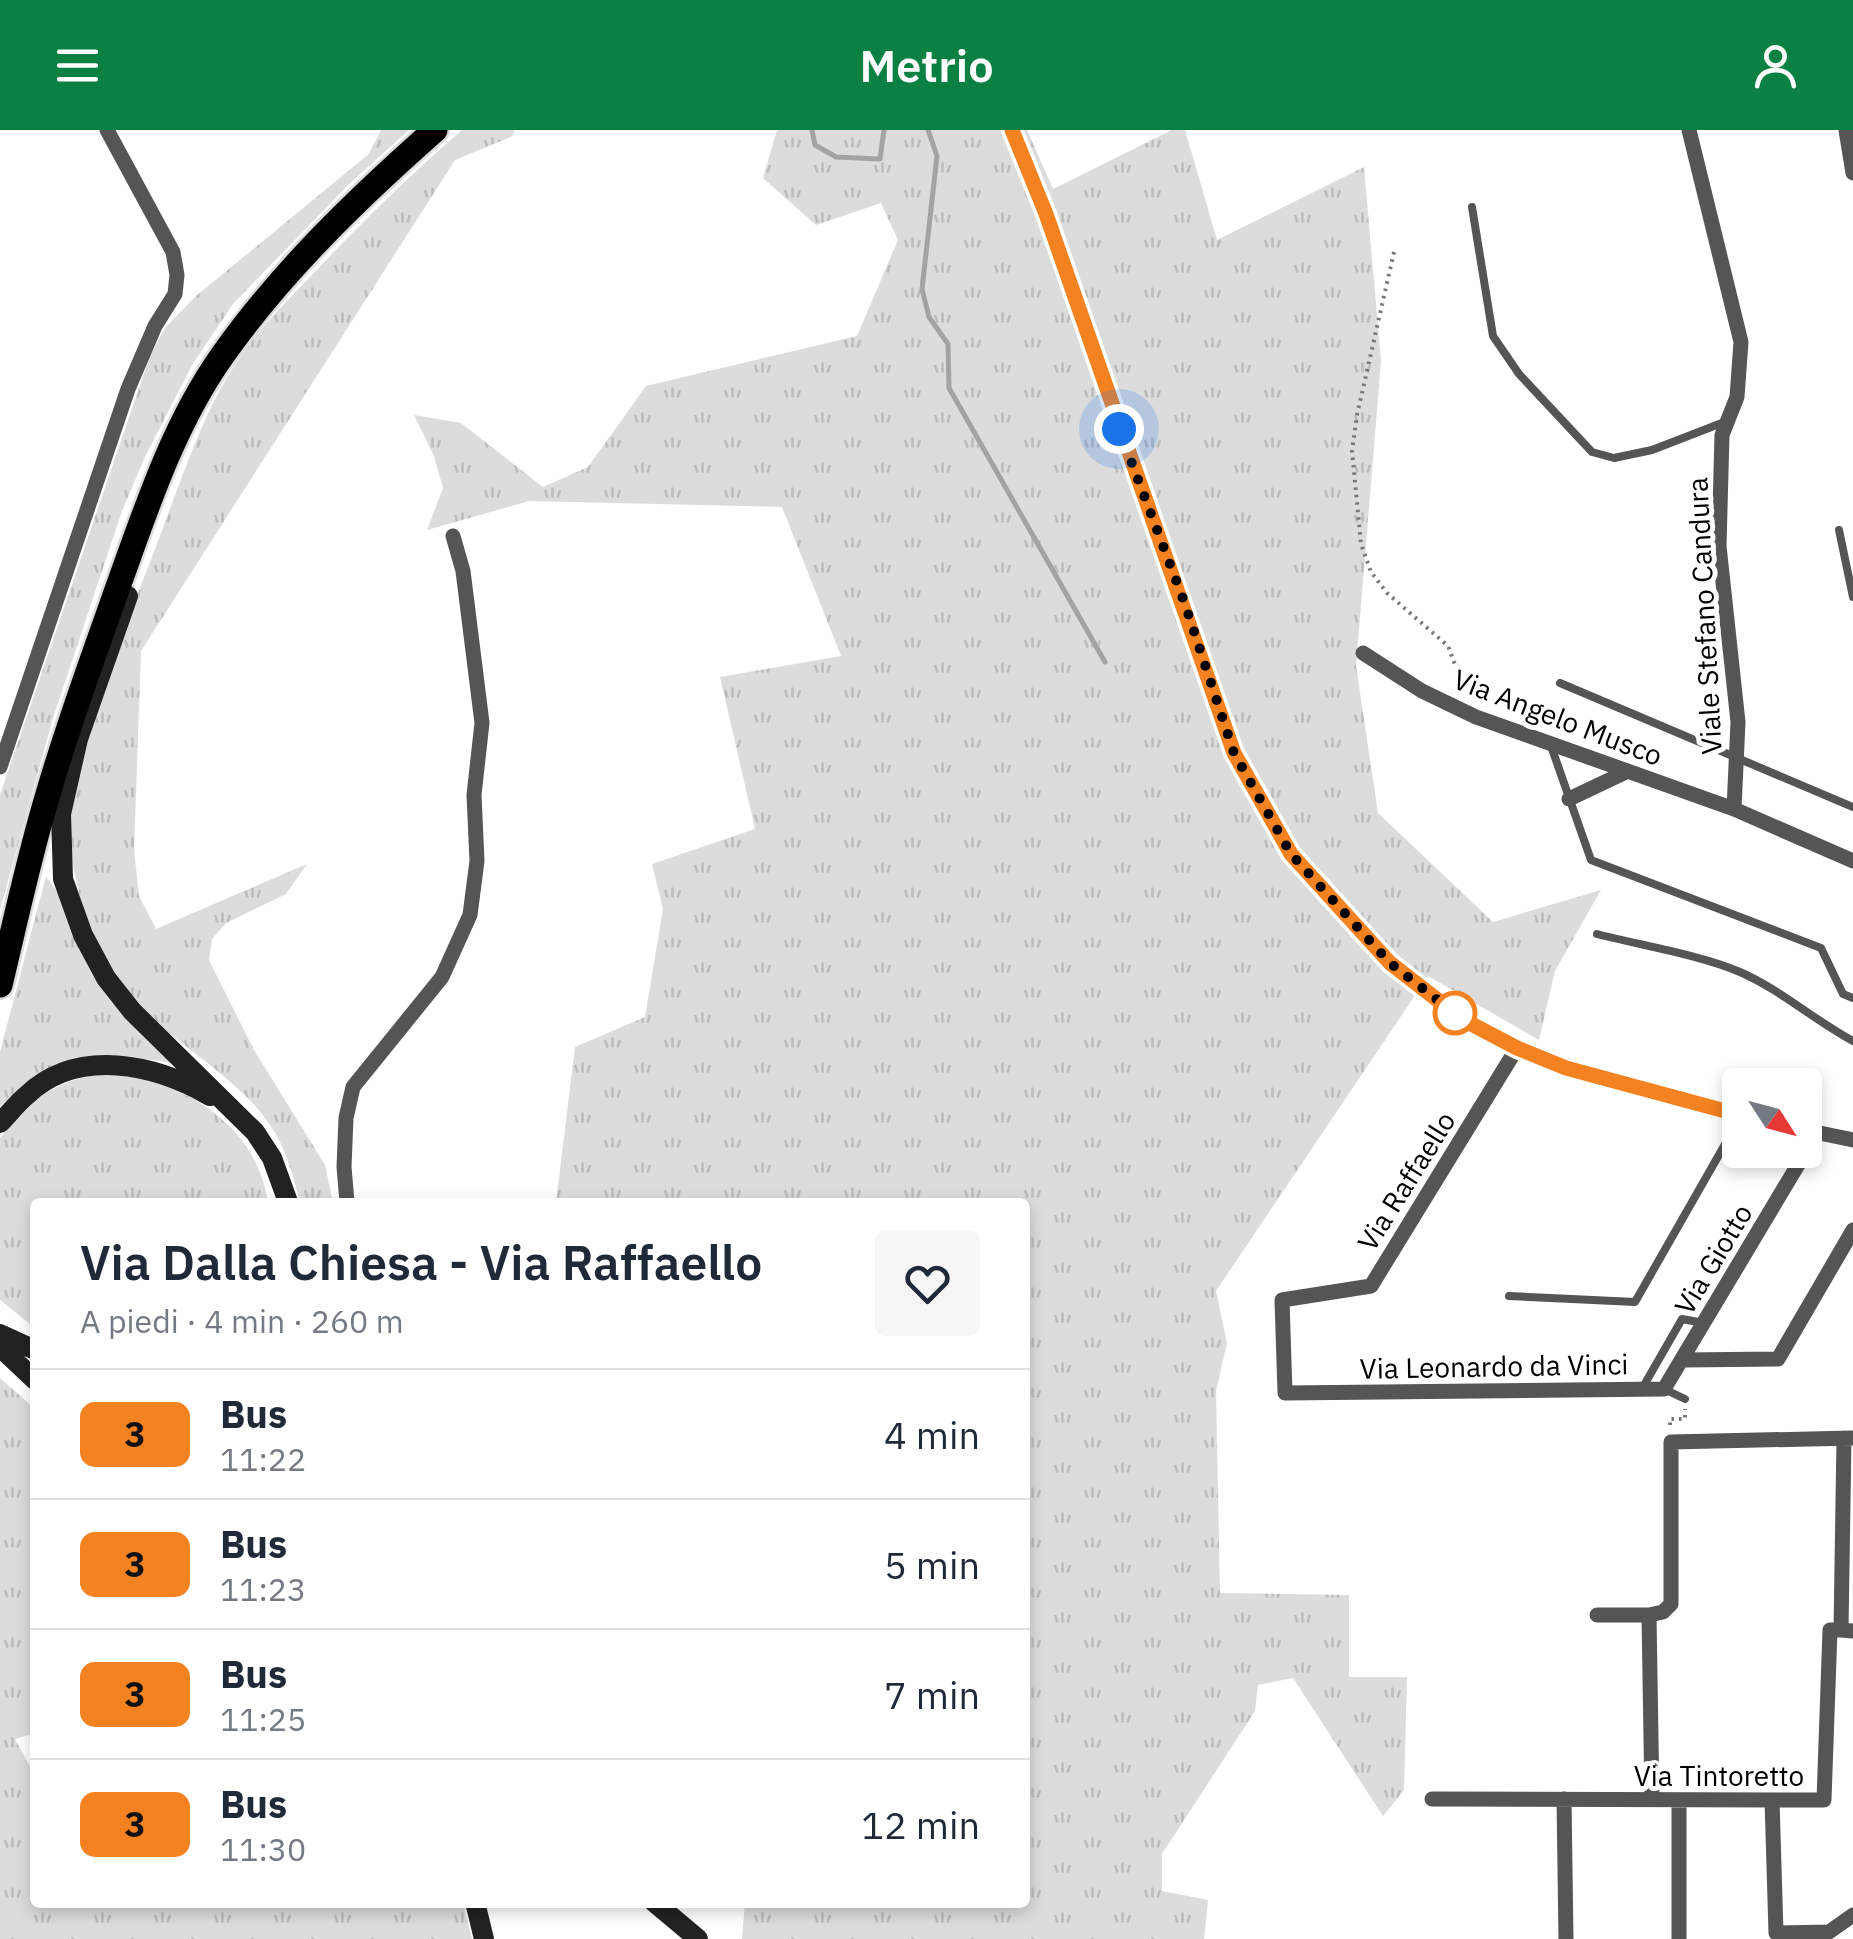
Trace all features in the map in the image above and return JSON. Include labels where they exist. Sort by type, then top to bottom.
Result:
[{"type":"main road","points":[[0,985],[40,822],[68,733],[186,414],[268,296],[358,198],[435,130]]},
{"type":"main road","points":[[166,460],[161,502],[78,739],[61,814],[63,879],[83,935],[106,978],[132,1011],[255,1132],[272,1158],[287,1198]]},
{"type":"main road","points":[[0,1124],[28,1093],[54,1077],[79,1068],[122,1064],[170,1076],[233,1109]]},
{"type":"main road","points":[[0,1334],[30,1348]]},
{"type":"main road","points":[[0,1347],[30,1375]]},
{"type":"main road","points":[[476,1908],[484,1939]]},
{"type":"main road","points":[[661,1908],[698,1939]]},
{"type":"street","points":[[0,767],[128,389],[155,326],[176,294],[172,252],[107,130]]},
{"type":"street","points":[[1012,130],[1046,214],[1234,753],[1291,854],[1390,963],[1462,1019],[1517,1048],[1604,1080],[1722,1112]]},
{"type":"street","name":"Viale Stefano Candura","points":[[1689,130],[1741,342],[1737,396],[1722,435],[1720,546],[1738,722],[1734,809]]},
{"type":"street","points":[[1846,130],[1853,173]]},
{"type":"street","points":[[347,1198],[346,1118],[353,1087],[442,977],[470,915],[477,861],[474,795],[482,723],[463,570],[452,536]]},
{"type":"street","name":"Via Angelo Musco","points":[[1362,653],[1422,691],[1476,717],[1734,809],[1853,861]]},
{"type":"street","points":[[1569,799],[1628,771]]},
{"type":"street","name":"Via Raffaello","points":[[1285,1394],[1282,1300],[1370,1286],[1517,1048]]},
{"type":"street","points":[[1822,1133],[1853,1140]]},
{"type":"street","name":"Via Giotto","points":[[1682,1360],[1790,1168]]},
{"type":"street","points":[[1682,1360],[1778,1359],[1853,1230]]},
{"type":"street","name":"Via Leonardo da Vinci","points":[[1285,1394],[1664,1389],[1682,1360]]},
{"type":"street","points":[[1598,1615],[1649,1615],[1663,1612],[1671,1604],[1671,1442],[1849,1438],[1847,1630]]},
{"type":"street","points":[[1649,1615],[1652,1800]]},
{"type":"street","name":"Via Tintoretto","points":[[1432,1799],[1824,1800],[1830,1630],[1847,1630]]},
{"type":"street","points":[[1564,1800],[1566,1939]]},
{"type":"street","points":[[1679,1800],[1679,1939]]},
{"type":"street","points":[[1772,1800],[1776,1933],[1829,1932],[1853,1915]]},
{"type":"lane","points":[[1472,207],[1493,336],[1519,374],[1592,452],[1614,458],[1652,450],[1726,421]]},
{"type":"lane","points":[[1839,530],[1853,597]]},
{"type":"lane","points":[[1560,683],[1853,807]]},
{"type":"lane","points":[[1551,746],[1590,860],[1821,948],[1843,994],[1853,998]]},
{"type":"lane","points":[[1596,934],[1738,971],[1782,994],[1812,1019],[1853,1042]]},
{"type":"lane","points":[[1509,1296],[1635,1302],[1722,1149]]},
{"type":"lane","points":[[1642,1390],[1682,1319],[1704,1323]]},
{"type":"lane","points":[[1664,1389],[1685,1400]]},
{"type":"path","points":[[1394,252],[1356,415],[1352,451],[1361,544],[1370,572],[1387,593],[1448,646],[1476,717]]},
{"type":"path","points":[[1671,1442],[1670,1419],[1685,1419],[1685,1400]]},
{"type":"green space","points":[[381,130],[409,130],[348,185],[233,304],[192,365],[144,459],[122,511],[53,718],[0,910],[0,795],[150,356],[165,328],[196,296],[369,154]]},
{"type":"green space","points":[[462,130],[514,130],[513,136],[455,160],[141,651],[134,850],[139,896],[156,929],[307,864],[286,894],[226,923],[212,939],[209,960],[254,1050],[325,1165],[332,1198],[299,1198],[285,1153],[270,1125],[230,1081],[136,1004],[101,954],[74,869],[70,795],[79,752],[94,710],[190,456],[225,381],[252,340],[290,297]]},
{"type":"green space","points":[[777,130],[1027,130],[1053,189],[1172,130],[1185,130],[1217,240],[1364,167],[1381,361],[1356,666],[1378,813],[1493,922],[1601,890],[1555,971],[1539,1040],[1428,976],[1216,1291],[1227,1343],[1216,1391],[1220,1593],[1349,1595],[1349,1677],[1407,1677],[1404,1790],[1383,1816],[1293,1678],[1258,1685],[1255,1711],[1162,1854],[1162,1891],[1208,1900],[1204,1939],[742,1939],[745,1908],[1030,1908],[1030,1198],[556,1198],[575,1047],[645,1017],[663,909],[652,864],[755,829],[720,677],[841,656],[782,507],[529,501],[427,530],[443,488],[434,456],[414,415],[461,423],[543,487],[588,467],[646,386],[857,336],[898,240],[881,203],[816,225],[763,178]]},
{"type":"green space","points":[[46,876],[58,893],[72,935],[94,977],[126,1019],[170,1062],[122,1056],[71,1063],[41,1076],[0,1107],[0,1052]]},
{"type":"green space","points":[[131,1071],[178,1091],[219,1117],[250,1153],[267,1198],[30,1198],[30,1324],[0,1300],[0,1138],[27,1107],[56,1087]]},
{"type":"green space","points":[[0,1378],[30,1405],[30,1734],[15,1739],[30,1767],[30,1908],[464,1908],[472,1939],[0,1939]]},
{"type":"waterway","points":[[812,130],[815,145],[836,157],[880,159],[884,130]]},
{"type":"waterway","points":[[928,130],[937,156],[922,289],[929,317],[948,344],[949,388],[1105,662]]},
{"type":"bus line","name":"3","points":[[1012,130],[1046,214],[1119,429],[1185,604],[1234,753],[1291,854],[1390,963],[1462,1019],[1566,1068],[1722,1110]]},
{"type":"route","points":[[1119,429],[1185,604],[1234,753],[1291,854],[1390,963],[1462,1019],[1455,1013]]}]
